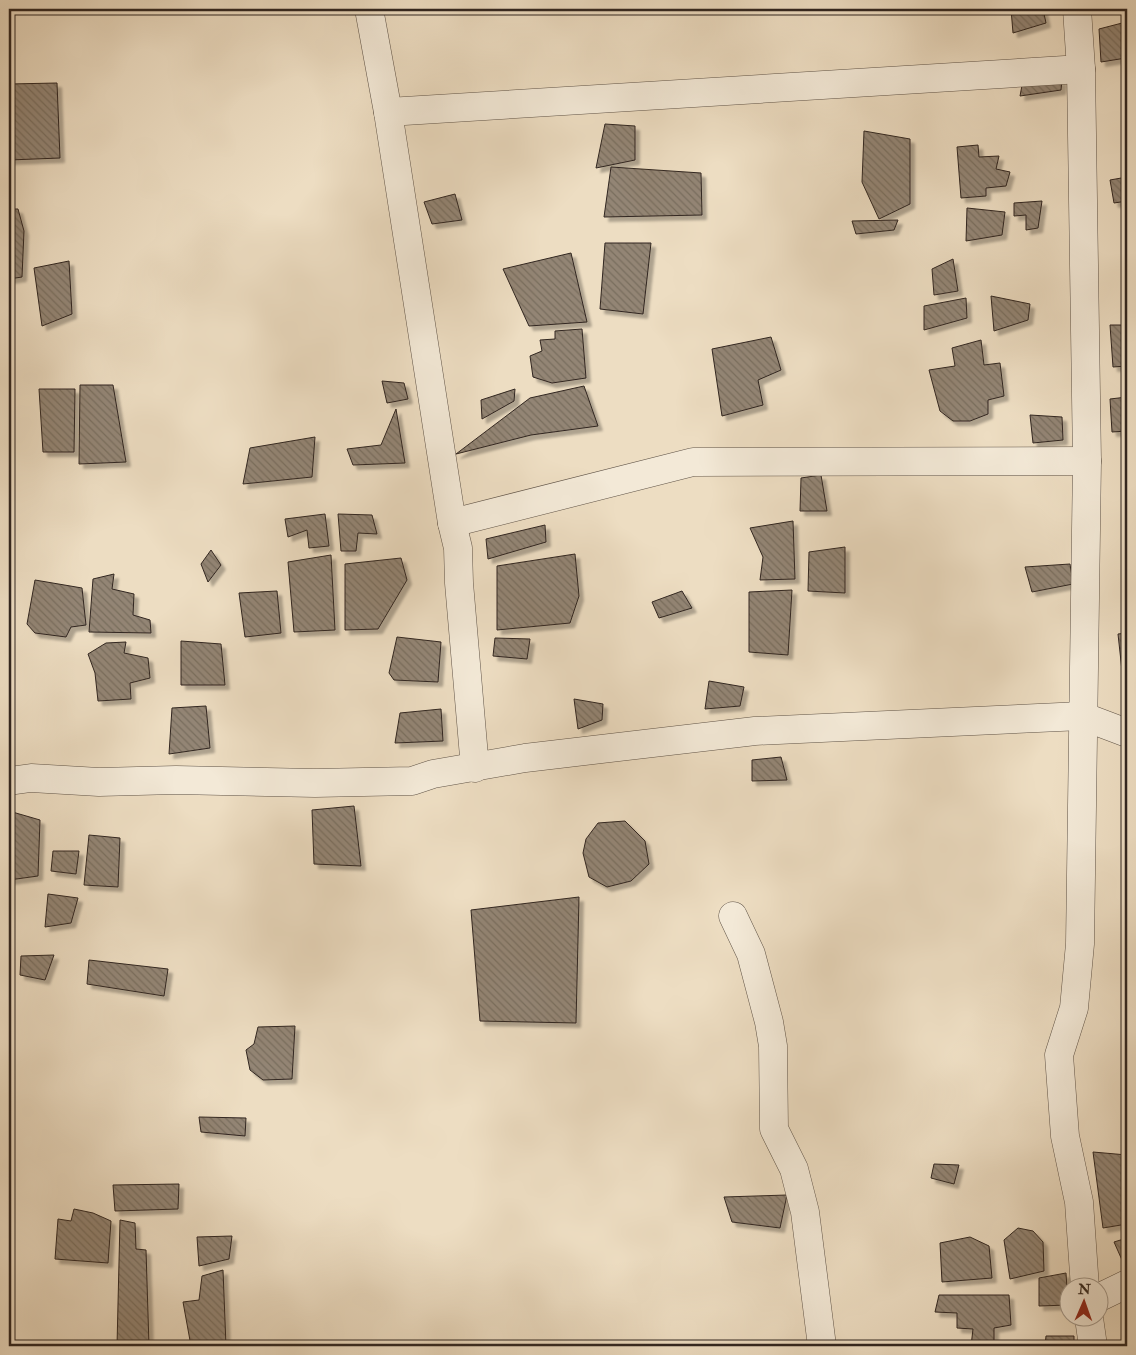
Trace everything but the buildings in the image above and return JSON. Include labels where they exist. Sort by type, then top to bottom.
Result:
[{"type":"street","points":[[369,9],[388,112],[452,523],[458,548],[459,583],[475,768]]},
{"type":"street","points":[[1077,9],[1082,69],[1087,461],[1082,716],[1084,762],[1080,944],[1074,1008],[1059,1055],[1065,1136],[1079,1202],[1084,1278]]},
{"type":"street","points":[[388,112],[1082,69]]},
{"type":"street","points":[[452,523],[693,462],[1087,461]]},
{"type":"street","points":[[9,781],[32,778],[99,782],[176,780],[315,783],[412,781],[434,774],[525,758],[755,731],[1082,716],[1127,733]]},
{"type":"street","points":[[733,916],[751,954],[769,1022],[773,1046],[774,1129],[794,1169],[805,1212],[822,1346]]},
{"type":"street","points":[[1108,1293],[1127,1284]]},
{"type":"street","points":[[1090,1328],[1093,1346]]}]
